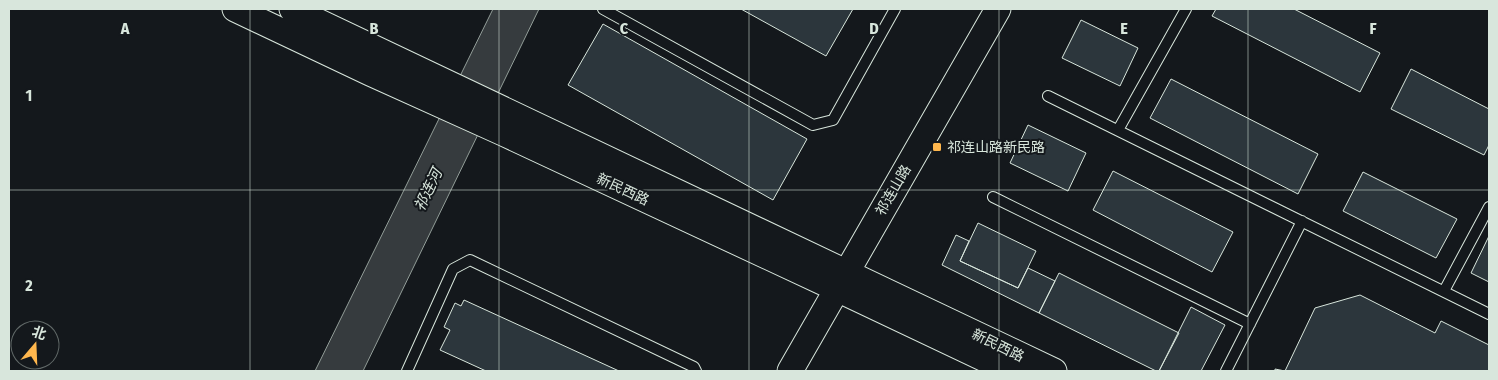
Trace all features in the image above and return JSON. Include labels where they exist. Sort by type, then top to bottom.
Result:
[{"type":"street","name":"新民西路","points":[[235,9],[428,87],[835,277],[1054,371]]},
{"type":"street","name":"新民西路","points":[[292,9],[428,87]]},
{"type":"street","name":"祁连山路","points":[[790,371],[835,277],[980,9]]},
{"type":"street","name":"祁连山路","points":[[772,371],[835,277],[998,9]]},
{"type":"street","name":"新民西路","points":[[835,277],[1010,371]]},
{"type":"lane","points":[[603,9],[812,125],[833,120],[895,9]]},
{"type":"lane","points":[[1118,130],[1186,9]]},
{"type":"lane","points":[[1048,96],[1489,314]]},
{"type":"lane","points":[[992,197],[1250,324]]},
{"type":"lane","points":[[1444,291],[1489,207]]},
{"type":"lane","points":[[1226,371],[1302,221]]},
{"type":"lane","points":[[407,371],[454,269],[470,260],[694,367],[696,371]]},
{"type":"water","name":"祁连河","points":[[493,9],[539,9],[363,371],[315,371]]},
{"type":"building","points":[[741,9],[853,9],[826,56]]},
{"type":"building","points":[[1216,9],[1294,9],[1380,53],[1360,92],[1212,16]]},
{"type":"building","points":[[1081,20],[1138,48],[1120,86],[1062,58]]},
{"type":"building","points":[[603,24],[807,139],[773,200],[568,85]]},
{"type":"building","points":[[1411,69],[1489,109],[1489,145],[1484,155],[1391,109]]},
{"type":"building","points":[[1171,79],[1318,154],[1298,194],[1150,118]]},
{"type":"building","points":[[1028,125],[1086,153],[1068,191],[1010,163]]},
{"type":"building","points":[[1113,171],[1233,232],[1212,272],[1093,210]]},
{"type":"building","points":[[1363,172],[1457,219],[1436,258],[1343,211]]},
{"type":"building","points":[[978,223],[1036,251],[1018,288],[960,261]]},
{"type":"building","points":[[956,235],[969,241],[960,261],[1018,288],[1028,268],[1055,281],[1039,313],[942,265]]},
{"type":"building","points":[[1489,236],[1489,282],[1471,273]]},
{"type":"building","points":[[1059,273],[1179,333],[1159,371],[1039,313]]},
{"type":"building","points":[[1360,295],[1435,333],[1441,321],[1489,345],[1489,371],[1285,371],[1315,308]]},
{"type":"building","points":[[464,300],[619,371],[486,371],[440,350],[450,330],[444,327],[455,303],[461,306]]},
{"type":"building","points":[[1191,307],[1225,325],[1201,371],[1159,371]]},
{"type":"place","name":"祁连山路新民路","points":[[937,147]]}]
